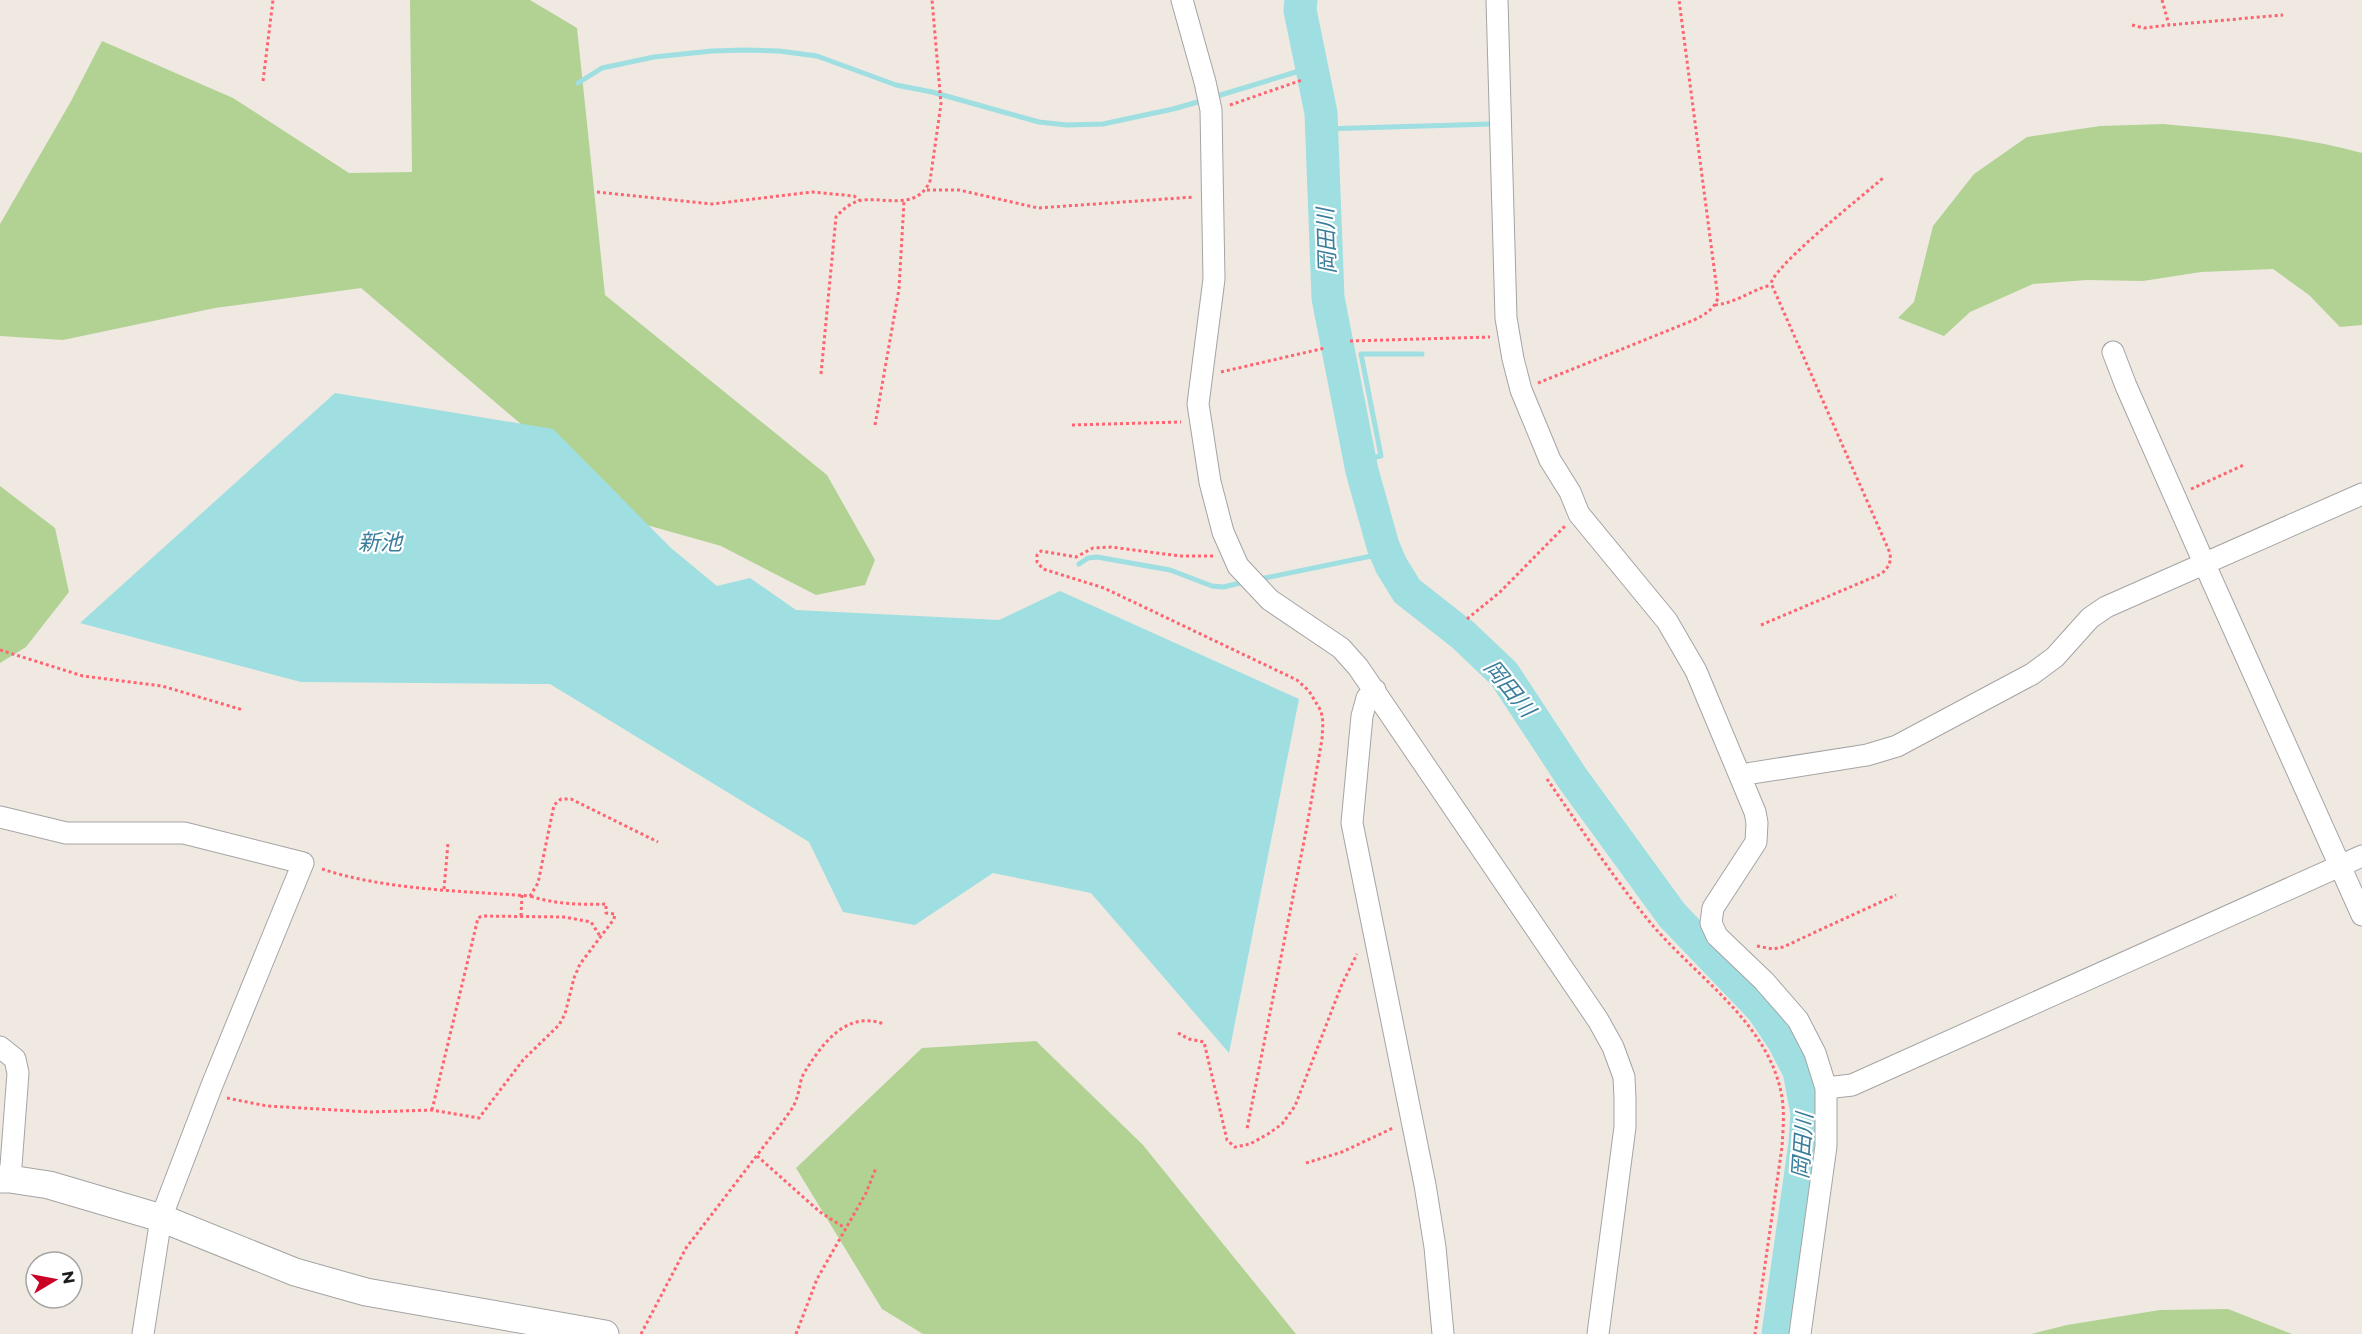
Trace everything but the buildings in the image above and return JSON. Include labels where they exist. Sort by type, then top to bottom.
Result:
[{"type":"street","points":[[1182,0],[1211,110],[1214,279],[1198,404],[1199,422],[1223,532],[1238,566],[1270,600],[1341,648],[1375,690],[1598,1020],[1613,1047],[1624,1077],[1625,1127],[1598,1334]]},
{"type":"street","points":[[1497,0],[1506,318],[1512,359],[1521,390],[1550,460],[1570,492],[1579,514],[1666,621],[1696,670],[1758,824],[1755,842],[1740,869],[1713,908],[1711,923],[1717,936],[1764,981],[1798,1020],[1815,1053],[1826,1088],[1828,1117],[1826,1146],[1800,1334]]},
{"type":"street","points":[[2113,352],[2205,565],[2362,915]]},
{"type":"street","points":[[1740,775],[1867,755],[1897,746],[2032,674],[2055,657],[2090,618],[2106,607],[2362,494]]},
{"type":"street","points":[[1375,690],[1367,698],[1362,716],[1352,823],[1413,1123],[1435,1247],[1443,1334]]},
{"type":"street","points":[[0,817],[66,833],[184,833],[303,863],[205,1102],[161,1218],[142,1334]]},
{"type":"street","points":[[1826,1088],[1852,1085],[2362,856]]},
{"type":"street","points":[[0,1047],[15,1059],[18,1073],[5,1179],[86,1195],[161,1218],[295,1272],[337,1285],[605,1334]]},
{"type":"path","points":[[263,81],[273,0]]},
{"type":"path","points":[[926,190],[932,171],[941,104],[932,0]]},
{"type":"path","points":[[1521,390],[1694,320],[1707,313],[1718,298],[1679,0]]},
{"type":"path","points":[[2162,0],[2169,25]]},
{"type":"path","points":[[2132,25],[2144,28],[2283,15]]},
{"type":"path","points":[[1211,110],[1302,80]]},
{"type":"path","points":[[1761,625],[1881,574],[1888,568],[1891,561],[1890,553],[1771,285],[1773,278],[1792,257],[1884,177]]},
{"type":"path","points":[[821,374],[834,226],[836,218],[843,209],[860,201],[904,201],[926,190],[959,190],[1038,208],[1214,195]]},
{"type":"path","points":[[597,192],[712,204],[812,192],[854,196],[860,201]]},
{"type":"path","points":[[875,425],[899,289],[904,201]]},
{"type":"path","points":[[1715,305],[1728,304],[1757,289],[1771,285]]},
{"type":"path","points":[[1350,341],[1509,336]]},
{"type":"path","points":[[1200,375],[1325,348]]},
{"type":"path","points":[[1072,425],[1199,422]]},
{"type":"path","points":[[2175,496],[2244,465]]},
{"type":"path","points":[[1467,619],[1500,592],[1579,514]]},
{"type":"path","points":[[1232,551],[1222,556],[1198,556],[1111,547],[1093,548],[1076,557],[1041,551],[1037,555],[1037,562],[1043,569],[1104,588],[1298,680],[1309,691],[1321,711],[1322,739],[1307,826],[1247,1129]]},
{"type":"path","points":[[0,651],[82,676],[162,686],[243,710]]},
{"type":"path","points":[[1547,779],[1617,880],[1650,922],[1741,1018],[1759,1041],[1773,1069],[1781,1093],[1782,1147],[1755,1334]]},
{"type":"path","points":[[530,896],[538,883],[554,806],[561,799],[571,799],[658,842]]},
{"type":"path","points":[[444,889],[448,843]]},
{"type":"path","points":[[205,1102],[228,1098],[267,1106],[370,1112],[432,1110],[479,1118],[524,1060],[559,1025],[565,1014],[580,964],[614,919],[615,914],[606,913],[606,904],[588,905],[546,901],[522,895],[351,879],[303,863]]},
{"type":"path","points":[[521,916],[522,895]]},
{"type":"path","points":[[1753,945],[1773,949],[1783,947],[1896,895]]},
{"type":"path","points":[[432,1110],[478,918],[482,916],[564,917],[591,922],[600,936]]},
{"type":"path","points":[[1178,1033],[1189,1039],[1204,1042],[1227,1140],[1235,1147],[1250,1144],[1282,1124],[1295,1106],[1342,984],[1357,954],[1363,947],[1377,945]]},
{"type":"path","points":[[640,1334],[686,1248],[757,1156],[797,1099],[803,1075],[832,1036],[842,1027],[863,1020],[884,1024]]},
{"type":"path","points":[[1306,1163],[1342,1152],[1370,1138],[1413,1123]]},
{"type":"path","points":[[757,1156],[820,1212],[845,1228]]},
{"type":"path","points":[[796,1334],[817,1279],[866,1193],[876,1168]]},
{"type":"green space","points":[[410,0],[530,0],[577,28],[605,295],[827,475],[875,560],[865,585],[816,595],[721,546],[636,522],[361,288],[215,308],[63,340],[0,336],[0,224],[70,103],[102,41],[233,98],[349,173],[412,172]]},
{"type":"green space","points":[[2163,124],[2288,137],[2362,153],[2362,325],[2340,327],[2309,295],[2273,269],[2201,272],[2143,281],[2087,280],[2033,284],[1970,312],[1944,336],[1898,318],[1914,302],[1933,226],[1974,174],[2027,137],[2100,126]]},
{"type":"green space","points":[[0,486],[55,528],[69,592],[26,647],[0,663]]},
{"type":"green space","points":[[1036,1041],[1143,1145],[1296,1334],[923,1334],[882,1309],[796,1168],[922,1048]]},
{"type":"green space","points":[[2228,1309],[2292,1334],[2031,1334],[2067,1325],[2160,1310]]},
{"type":"water","name":"新池","points":[[335,393],[553,429],[671,548],[717,586],[750,578],[796,610],[999,620],[1060,591],[1299,699],[1229,1053],[1091,893],[993,873],[915,925],[843,912],[809,842],[550,684],[301,682],[80,623]]},
{"type":"waterway","name":"岡田川","points":[[1301,0],[1300,10],[1321,113],[1328,298],[1362,471],[1383,546],[1391,565],[1407,591],[1463,635],[1504,674],[1573,779],[1672,915],[1762,1009],[1783,1040],[1799,1071],[1807,1113],[1805,1143],[1778,1334]]},
{"type":"waterway","points":[[578,83],[602,68],[654,57],[745,50],[779,51],[817,56],[896,85],[932,92],[1039,122],[1067,125],[1103,124],[1205,100]]},
{"type":"waterway","points":[[1214,97],[1313,69]]},
{"type":"waterway","points":[[1322,129],[1491,124]]},
{"type":"waterway","points":[[1360,460],[1381,456],[1361,354],[1422,354]]},
{"type":"waterway","points":[[1260,579],[1386,553]]},
{"type":"waterway","points":[[1079,564],[1088,558],[1097,557],[1170,570],[1212,586],[1223,587],[1245,582]]}]
